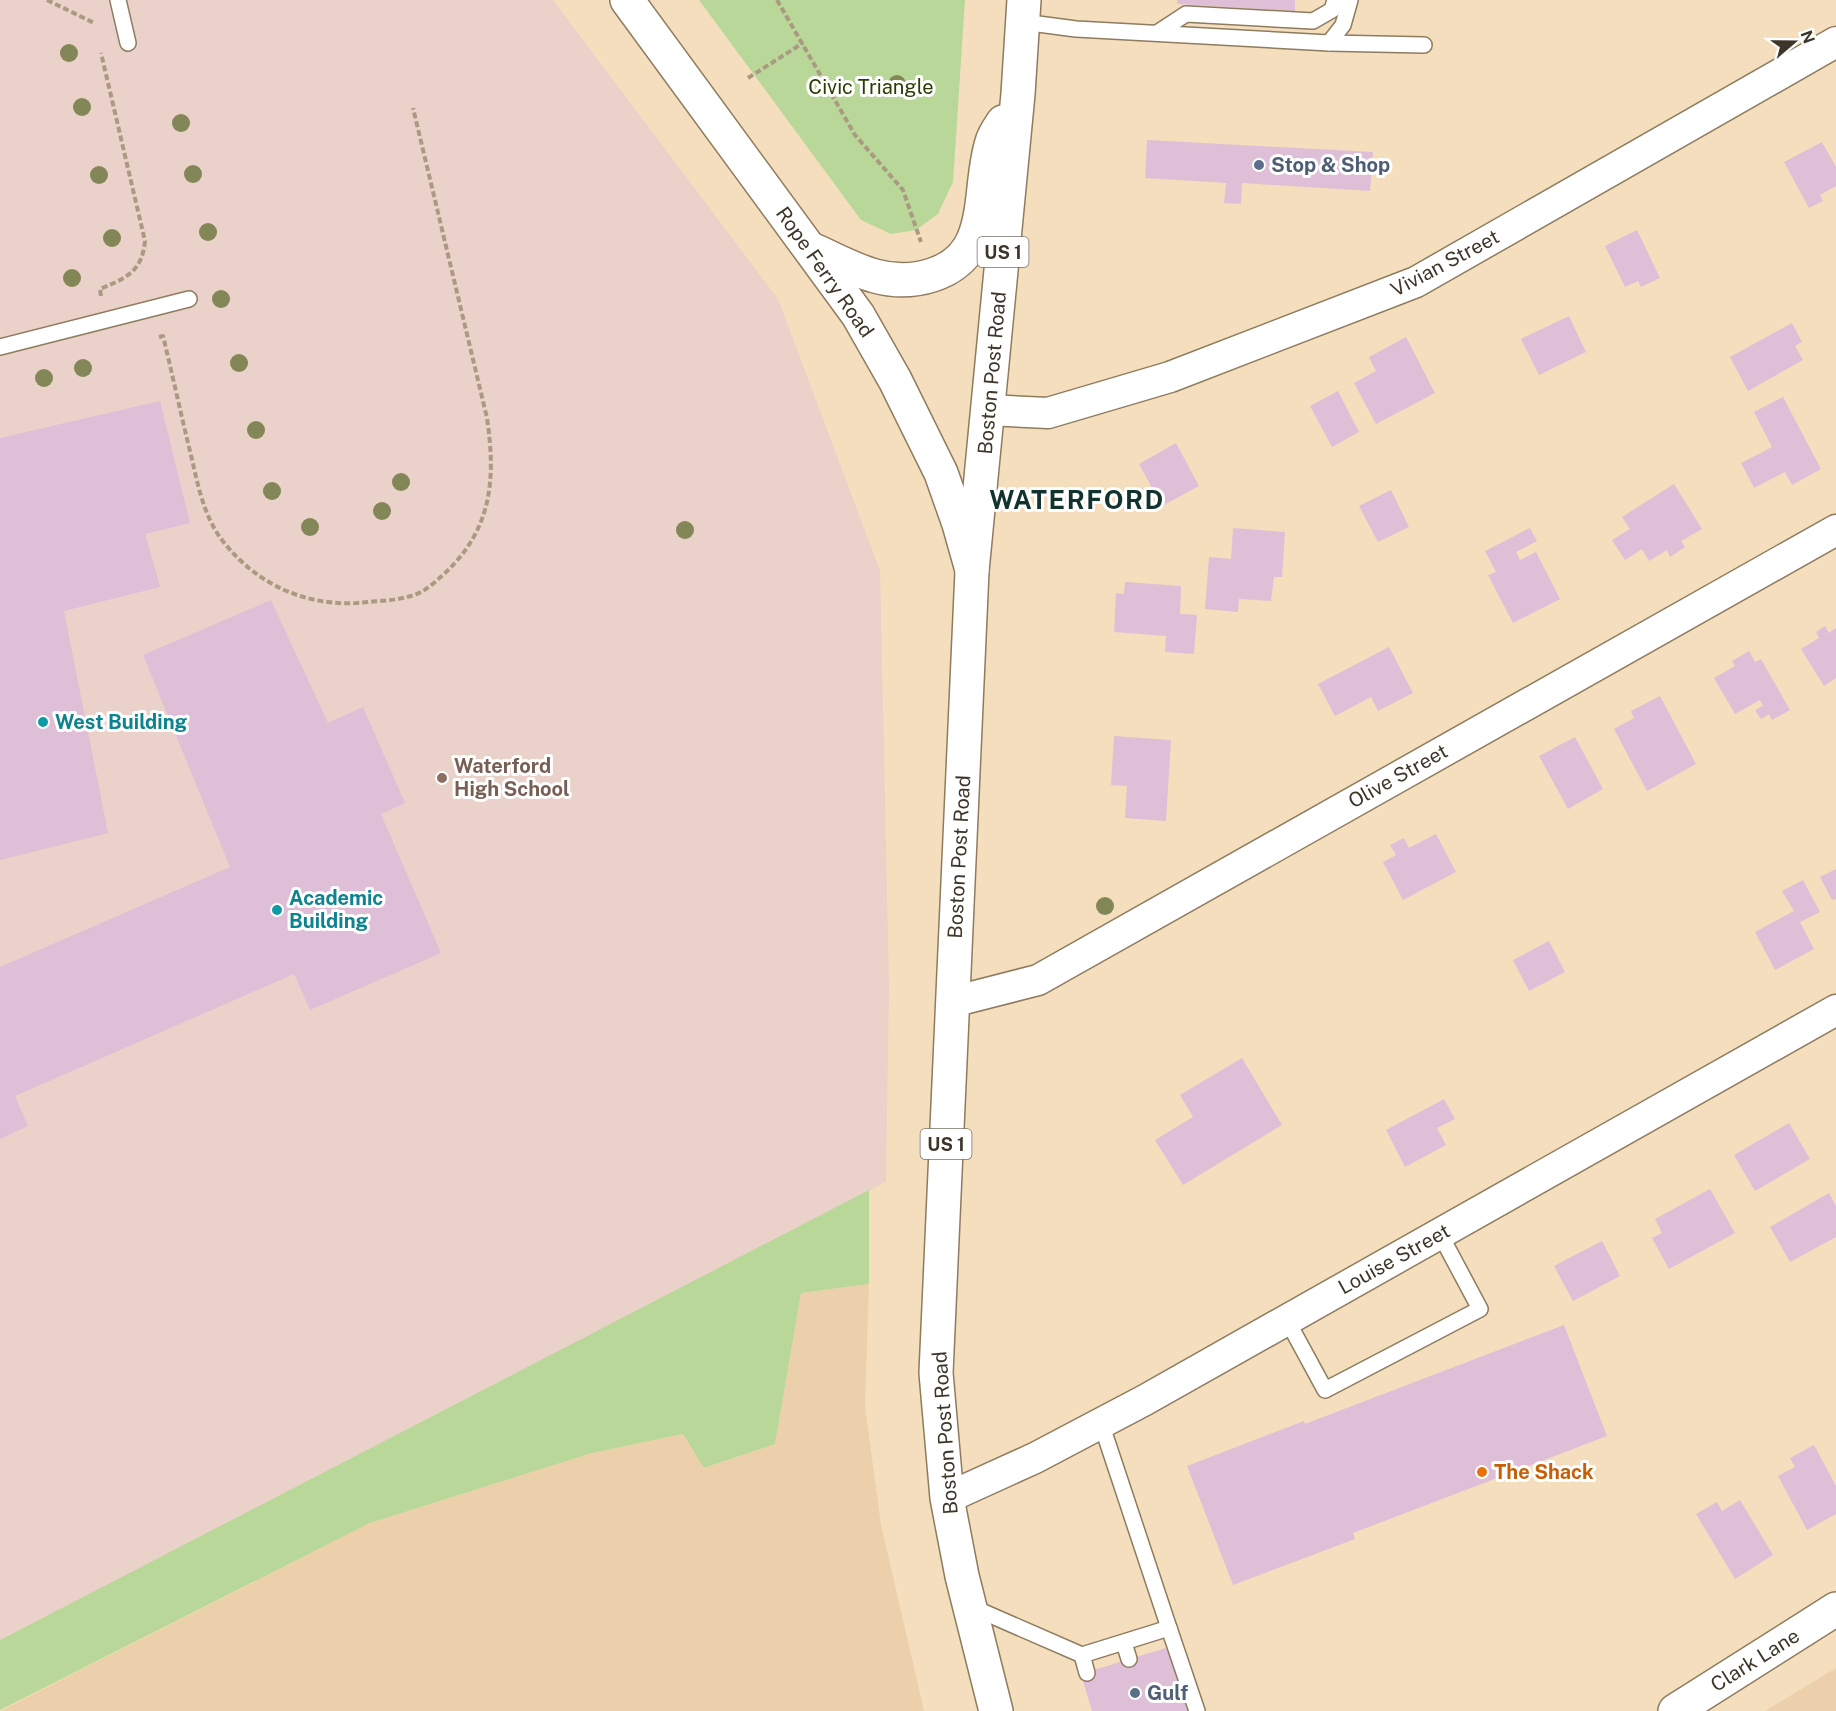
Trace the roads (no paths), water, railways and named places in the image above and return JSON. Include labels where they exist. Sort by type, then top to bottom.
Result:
[{"type":"main road","name":"Rope Ferry Road","points":[[627,0],[858,315],[895,380],[941,473],[972,571]]},
{"type":"main road","name":"Boston Post Road","points":[[996,1711],[969,1606],[947,1498],[936,1373],[972,571],[1024,11]]},
{"type":"main road","points":[[811,249],[876,276],[906,280],[930,276],[949,268],[964,254],[974,238],[992,142],[1018,94]]},
{"type":"main road","name":"Clark Lane","points":[[1675,1711],[1836,1609]]},
{"type":"street","name":"Vivian Street","points":[[988,410],[1048,412],[1170,377],[1416,282],[1836,42]]},
{"type":"street","name":"Olive Street","points":[[952,1002],[1038,980],[1836,530]]},
{"type":"street","name":"Louise Street","points":[[947,1498],[1035,1458],[1145,1400],[1836,1010]]},
{"type":"lane","points":[[118,0],[128,44]]},
{"type":"lane","points":[[1157,33],[1186,14],[1312,21],[1332,10],[1335,0]]},
{"type":"lane","points":[[1329,43],[1343,25],[1350,0]]},
{"type":"lane","points":[[1024,11],[1076,29],[1329,43],[1424,45]]},
{"type":"lane","points":[[0,347],[189,299]]},
{"type":"lane","points":[[1287,1320],[1325,1390],[1480,1309],[1440,1234]]},
{"type":"lane","points":[[1101,1423],[1197,1711]]},
{"type":"lane","points":[[969,1606],[1082,1655],[1169,1628]]},
{"type":"lane","points":[[1124,1643],[1129,1659]]},
{"type":"lane","points":[[1082,1655],[1087,1673]]},
{"type":"place","name":"Stop & Shop","points":[[1259,165]]},
{"type":"place","name":"West Building","points":[[43,722]]},
{"type":"place","name":"Waterford High School","points":[[442,778]]},
{"type":"place","name":"Academic Building","points":[[277,910]]},
{"type":"place","name":"The Shack","points":[[1482,1472]]},
{"type":"place","name":"Gulf","points":[[1135,1693]]},
{"type":"district","name":"WATERFORD","points":[[1077,499]]},
{"type":"park label","name":"Civic Triangle","points":[[871,87]]}]
